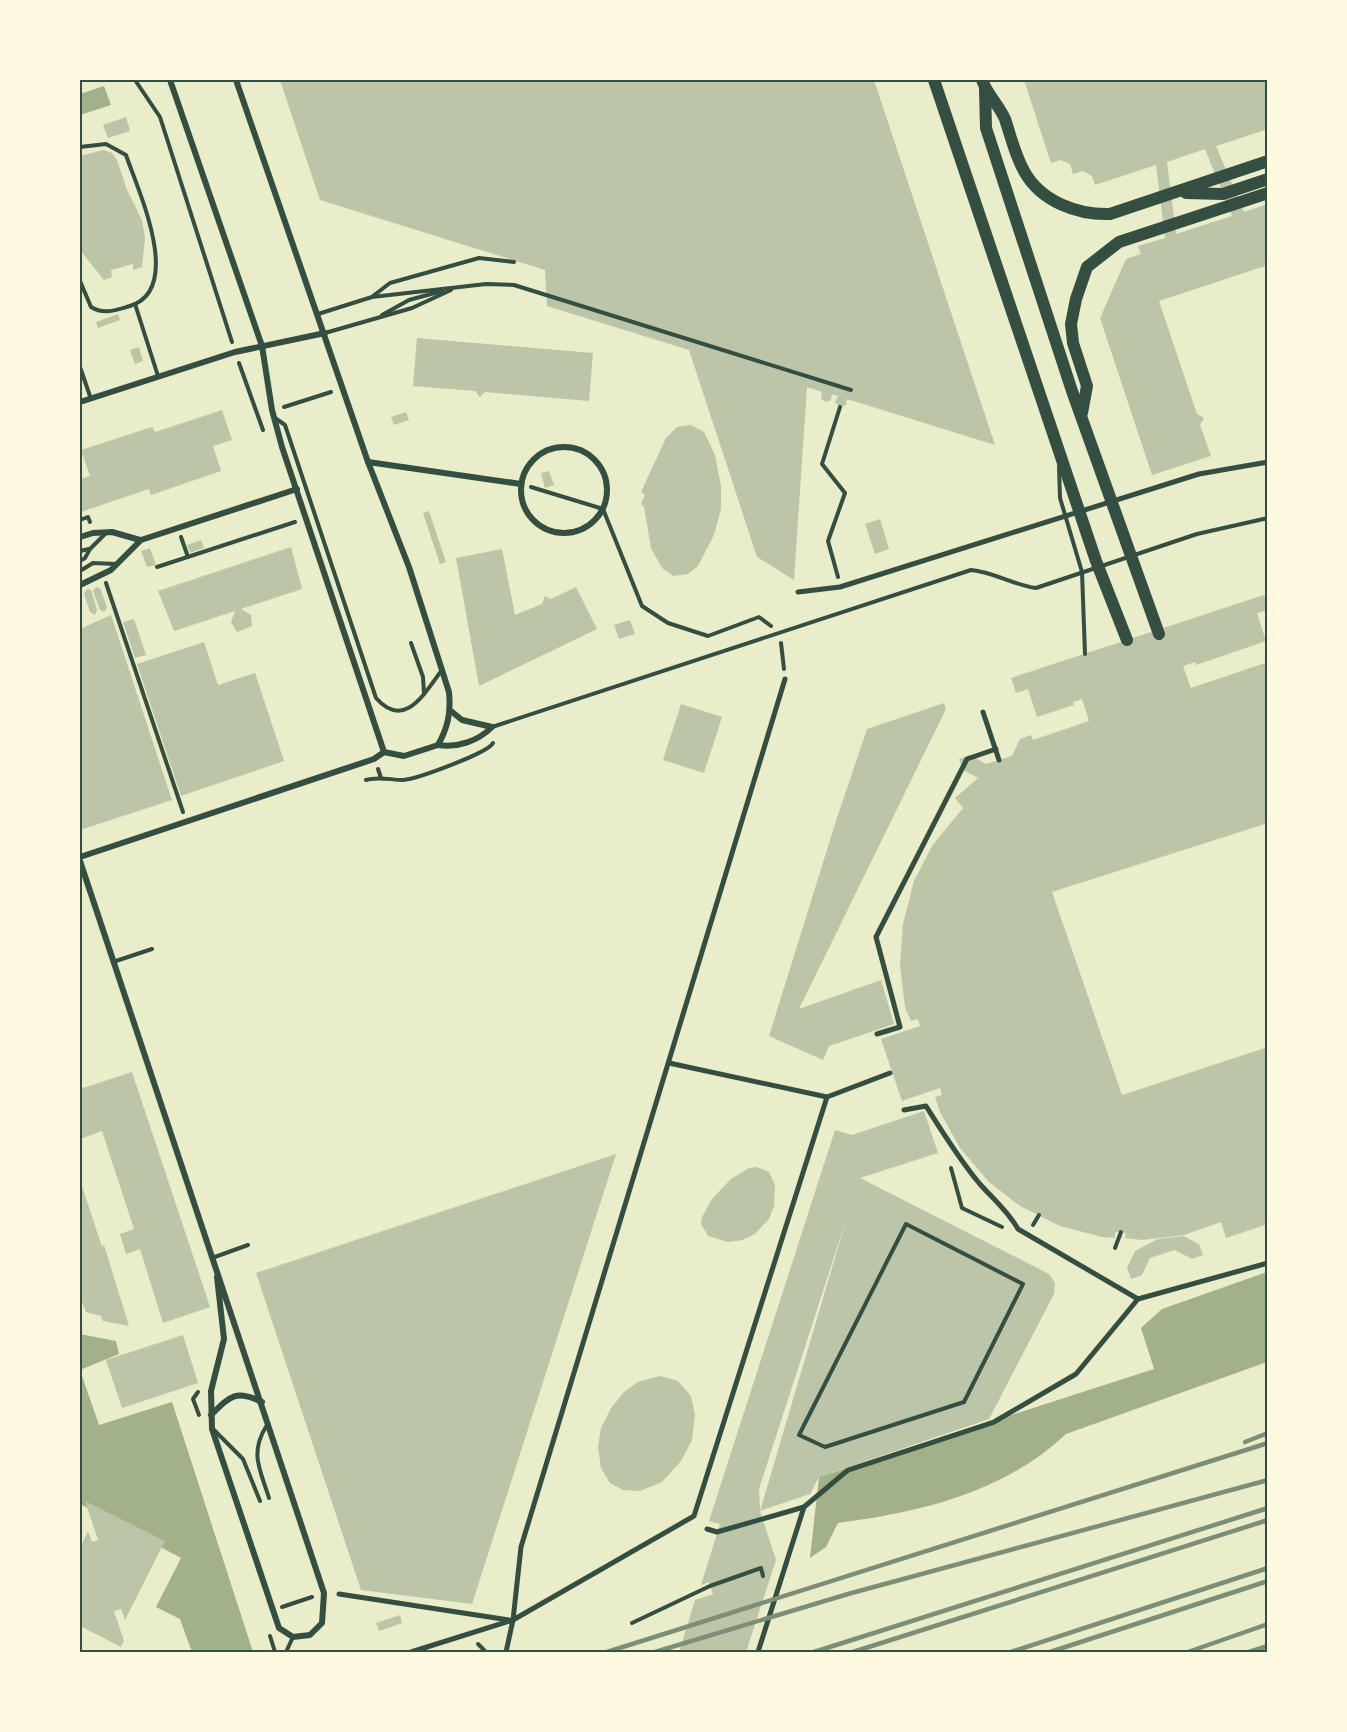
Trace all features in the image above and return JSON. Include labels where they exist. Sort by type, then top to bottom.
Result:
[{"type":"main road","points":[[934,80],[1073,493],[1127,640]]},
{"type":"main road","points":[[984,84],[1004,117],[1025,173],[1039,188],[1069,209],[1092,215],[1110,214],[1179,193],[1268,161]]},
{"type":"main road","points":[[984,84],[986,128],[1159,634]]},
{"type":"main road","points":[[1179,193],[1223,194],[1268,179]]},
{"type":"main road","points":[[1082,414],[1087,386],[1073,343],[1071,324],[1076,299],[1087,267],[1119,242],[1268,193]]},
{"type":"street","points":[[170,80],[262,346],[273,413],[384,752]]},
{"type":"street","points":[[236,80],[368,462],[409,567],[443,670],[451,711],[447,729],[438,745]]},
{"type":"street","points":[[80,402],[235,352],[325,333]]},
{"type":"street","points":[[557,447],[576,448],[588,453],[603,470],[607,484],[603,509],[589,525],[573,532],[556,532],[537,523],[526,509],[521,484],[527,468],[540,453],[557,447]]},
{"type":"street","points":[[368,462],[521,484]]},
{"type":"street","points":[[798,592],[840,587],[1199,474],[1268,462]]},
{"type":"street","points":[[80,585],[111,570],[141,540],[297,489]]},
{"type":"street","points":[[80,537],[114,532],[141,540]]},
{"type":"street","points":[[506,1653],[513,1620],[521,1547],[785,679]]},
{"type":"street","points":[[451,711],[462,720],[492,727]]},
{"type":"street","points":[[983,712],[999,760]]},
{"type":"street","points":[[217,1277],[224,1339],[211,1391],[212,1429],[279,1628],[293,1637],[310,1635],[322,1623],[324,1593],[229,1304],[217,1277],[80,859],[374,759],[384,752],[404,756],[438,745],[451,747],[483,736],[492,727]]},
{"type":"street","points":[[878,1034],[900,1027],[876,937],[967,759],[996,749]]},
{"type":"street","points":[[669,1063],[827,1097],[890,1073]]},
{"type":"street","points":[[411,1653],[513,1620],[694,1516],[827,1097]]},
{"type":"street","points":[[904,1110],[927,1106],[953,1148],[980,1184],[1011,1217],[1018,1230],[1138,1299]]},
{"type":"street","points":[[707,1529],[717,1532],[804,1507],[848,1470],[994,1422],[1076,1374],[1138,1299],[1268,1263]]},
{"type":"street","points":[[211,1414],[234,1396],[246,1394],[262,1402]]},
{"type":"street","points":[[758,1653],[804,1507]]},
{"type":"street","points":[[339,1594],[513,1620]]},
{"type":"lane","points":[[80,147],[106,144],[126,154],[156,253],[154,278],[143,298],[135,304],[110,311],[96,310],[86,302],[80,281]]},
{"type":"lane","points":[[372,297],[390,283],[479,258],[514,262]]},
{"type":"lane","points":[[318,314],[372,297],[486,284],[514,285],[851,390]]},
{"type":"lane","points":[[376,318],[409,300],[454,288]]},
{"type":"lane","points":[[325,333],[412,308],[454,288]]},
{"type":"lane","points":[[135,304],[158,376]]},
{"type":"lane","points":[[80,366],[91,399]]},
{"type":"lane","points":[[273,413],[285,425],[376,698],[389,709],[405,710],[419,701],[443,670]]},
{"type":"lane","points":[[1058,448],[1060,498],[1082,572],[1085,654]]},
{"type":"lane","points":[[492,727],[501,726],[970,570],[985,571],[1020,586],[1036,588],[1197,534],[1268,518]]},
{"type":"lane","points":[[80,561],[106,532]]},
{"type":"lane","points":[[80,551],[90,549]]},
{"type":"lane","points":[[85,558],[93,563],[118,564]]},
{"type":"lane","points":[[80,571],[93,563]]},
{"type":"lane","points":[[411,644],[423,677],[424,694]]},
{"type":"lane","points":[[113,962],[152,949]]},
{"type":"lane","points":[[1115,1248],[1121,1232]]},
{"type":"lane","points":[[211,1258],[248,1245]]},
{"type":"lane","points":[[269,1423],[258,1440],[256,1454],[269,1498]]},
{"type":"lane","points":[[212,1429],[243,1459],[260,1501]]},
{"type":"lane","points":[[286,1653],[293,1637]]},
{"type":"path","points":[[135,80],[160,117],[257,415],[273,413],[344,388]]},
{"type":"path","points":[[840,407],[822,464],[845,494],[828,541],[840,587]]},
{"type":"path","points":[[521,484],[603,509],[642,606],[668,623],[708,636],[759,617],[780,633],[785,679]]},
{"type":"path","points":[[80,520],[88,517],[90,522]]},
{"type":"path","points":[[157,567],[295,522]]},
{"type":"path","points":[[178,528],[188,557]]},
{"type":"path","points":[[107,587],[186,822]]},
{"type":"path","points":[[366,780],[372,778],[406,780],[478,755],[491,748],[501,726]]},
{"type":"path","points":[[950,1162],[962,1208],[1004,1229]]},
{"type":"path","points":[[906,1224],[1023,1284],[964,1402],[825,1447],[799,1434],[906,1224]]},
{"type":"path","points":[[632,1623],[710,1586],[761,1568],[763,1576]]},
{"type":"path","points":[[273,1611],[324,1593]]},
{"type":"path","points":[[478,1644],[486,1653]]},
{"type":"shaded area","points":[[104,86],[111,105],[80,115],[80,94]]},
{"type":"shaded area","points":[[1267,1272],[1267,1362],[1066,1434],[1042,1454],[1015,1471],[960,1496],[900,1513],[838,1523],[826,1547],[810,1558],[819,1477],[1154,1369],[1141,1328],[1162,1309]]},
{"type":"shaded area","points":[[80,1334],[116,1341],[119,1354],[80,1370]]},
{"type":"shaded area","points":[[80,1370],[99,1425],[172,1402],[253,1652],[192,1652],[180,1619],[156,1607],[181,1558],[80,1504]]},
{"type":"building","points":[[280,80],[874,80],[995,445],[847,399],[846,405],[840,407],[835,402],[838,396],[832,394],[831,400],[826,402],[821,399],[822,392],[807,387],[794,580],[757,557],[689,350],[547,306],[545,270],[320,200]]},
{"type":"building","points":[[1024,80],[1268,80],[1268,129],[1216,146],[1244,212],[1268,204],[1268,265],[1159,301],[1197,414],[1204,418],[1200,425],[1211,456],[1152,475],[1100,318],[1126,259],[1141,254],[1138,246],[1165,238],[1156,165],[1095,185],[1092,176],[1083,171],[1073,174],[1070,164],[1061,160],[1051,163]],"holes":[[[1205,149],[1232,216],[1176,234],[1167,162]]]},
{"type":"building","points":[[126,117],[130,131],[108,138],[103,125]]},
{"type":"building","points":[[103,150],[112,153],[117,160],[127,190],[142,220],[145,238],[142,267],[133,270],[133,264],[111,270],[112,277],[104,280],[80,250],[80,156]]},
{"type":"building","points":[[118,314],[120,320],[98,328],[96,322]]},
{"type":"building","points":[[417,338],[593,353],[589,401],[485,392],[480,397],[475,391],[413,386]]},
{"type":"building","points":[[139,347],[143,361],[135,364],[130,350]]},
{"type":"building","points":[[222,410],[232,440],[213,446],[221,471],[151,495],[149,489],[81,512],[80,479],[90,476],[81,450],[152,427],[155,432]]},
{"type":"building","points":[[406,412],[409,420],[394,425],[391,417]]},
{"type":"building","points":[[691,425],[704,432],[715,455],[721,486],[721,509],[714,535],[698,566],[688,574],[673,576],[662,568],[651,548],[644,507],[641,504],[645,495],[641,492],[666,438],[677,427]]},
{"type":"building","points":[[549,471],[554,485],[545,488],[541,473]]},
{"type":"building","points":[[429,511],[446,562],[440,564],[423,513]]},
{"type":"building","points":[[880,519],[889,549],[875,554],[865,524]]},
{"type":"building","points":[[201,540],[204,548],[190,553],[187,545]]},
{"type":"building","points":[[291,547],[302,589],[241,609],[251,615],[252,626],[237,632],[231,622],[235,611],[174,631],[158,591]]},
{"type":"building","points":[[150,548],[156,565],[147,567],[141,551]]},
{"type":"building","points":[[502,549],[515,615],[542,604],[545,596],[551,599],[576,587],[597,629],[479,686],[456,558]]},
{"type":"building","points":[[96,587],[100,588],[107,607],[104,612],[100,610],[93,591]]},
{"type":"building","points":[[87,589],[91,590],[97,610],[95,615],[90,612],[84,594]]},
{"type":"building","points":[[1264,595],[1268,610],[1257,613],[1266,641],[1196,665],[1195,662],[1183,666],[1191,688],[1268,662],[1268,823],[1052,892],[1122,1095],[1268,1047],[1268,1224],[1226,1238],[1221,1222],[1184,1235],[1142,1240],[1125,1238],[1126,1233],[1115,1232],[1115,1238],[1102,1237],[1060,1226],[1020,1206],[989,1182],[960,1148],[940,1112],[935,1097],[942,1095],[940,1088],[902,1101],[881,1039],[920,1026],[918,1019],[911,1021],[905,1007],[900,965],[903,924],[914,881],[932,846],[963,808],[955,798],[978,778],[963,770],[959,759],[970,755],[986,764],[1012,756],[1020,739],[1031,735],[1033,740],[1089,721],[1082,699],[1073,702],[1074,705],[1037,717],[1028,689],[1016,693],[1011,678]]},
{"type":"building","points":[[111,615],[172,800],[80,830],[80,629]]},
{"type":"building","points":[[134,619],[146,655],[135,658],[123,622]]},
{"type":"building","points":[[630,620],[635,634],[619,639],[614,625]]},
{"type":"building","points":[[204,642],[218,685],[255,673],[284,761],[181,796],[137,664]]},
{"type":"building","points":[[944,703],[946,709],[799,1009],[881,980],[894,1024],[829,1046],[823,1060],[769,1036],[867,729]]},
{"type":"building","points":[[681,704],[722,717],[704,773],[663,760]]},
{"type":"building","points":[[132,1072],[210,1307],[163,1323],[140,1249],[126,1254],[120,1234],[134,1229],[102,1131],[80,1139],[80,1089]]},
{"type":"building","points":[[924,1111],[938,1153],[860,1178],[1049,1274],[1055,1283],[1054,1294],[989,1419],[819,1477],[810,1494],[760,1511],[776,1560],[746,1652],[679,1652],[695,1600],[713,1594],[709,1582],[701,1585],[720,1524],[709,1521],[835,1130],[852,1135]],"holes":[[[847,1217],[760,1511],[759,1489]]]},
{"type":"building","points":[[616,1154],[472,1604],[361,1590],[256,1273]]},
{"type":"building","points":[[756,1167],[769,1172],[775,1185],[774,1206],[769,1219],[755,1234],[742,1240],[728,1242],[708,1236],[701,1224],[702,1217],[712,1199],[731,1179],[749,1168]]},
{"type":"building","points":[[81,1183],[102,1247],[104,1245],[129,1326],[103,1321],[101,1316],[86,1312],[80,1297]]},
{"type":"building","points":[[1183,1236],[1199,1244],[1203,1255],[1192,1259],[1175,1250],[1150,1258],[1142,1275],[1131,1279],[1127,1268],[1135,1251],[1158,1239]]},
{"type":"building","points":[[183,1335],[198,1383],[122,1408],[106,1360]]},
{"type":"building","points":[[660,1376],[678,1381],[691,1396],[695,1415],[692,1440],[681,1461],[662,1482],[640,1491],[623,1490],[610,1483],[601,1468],[598,1447],[601,1428],[611,1408],[624,1392],[638,1382]]},
{"type":"building","points":[[85,1501],[165,1541],[125,1620],[121,1609],[114,1611],[124,1641],[121,1647],[80,1626],[80,1548],[88,1531],[92,1542],[98,1540]]},
{"type":"building","points":[[400,1615],[402,1623],[379,1631],[376,1623]]},
{"type":"railway","points":[[1245,1442],[1268,1433]]},
{"type":"railway","points":[[607,1652],[1268,1443]]},
{"type":"railway","points":[[655,1652],[848,1594],[1268,1480]]},
{"type":"railway","points":[[814,1652],[1268,1508]]},
{"type":"railway","points":[[853,1652],[1268,1520]]},
{"type":"railway","points":[[1011,1652],[1268,1568]]},
{"type":"railway","points":[[1050,1652],[1268,1581]]},
{"type":"railway","points":[[1188,1652],[1268,1624]]},
{"type":"railway","points":[[1249,1652],[1268,1646]]}]
